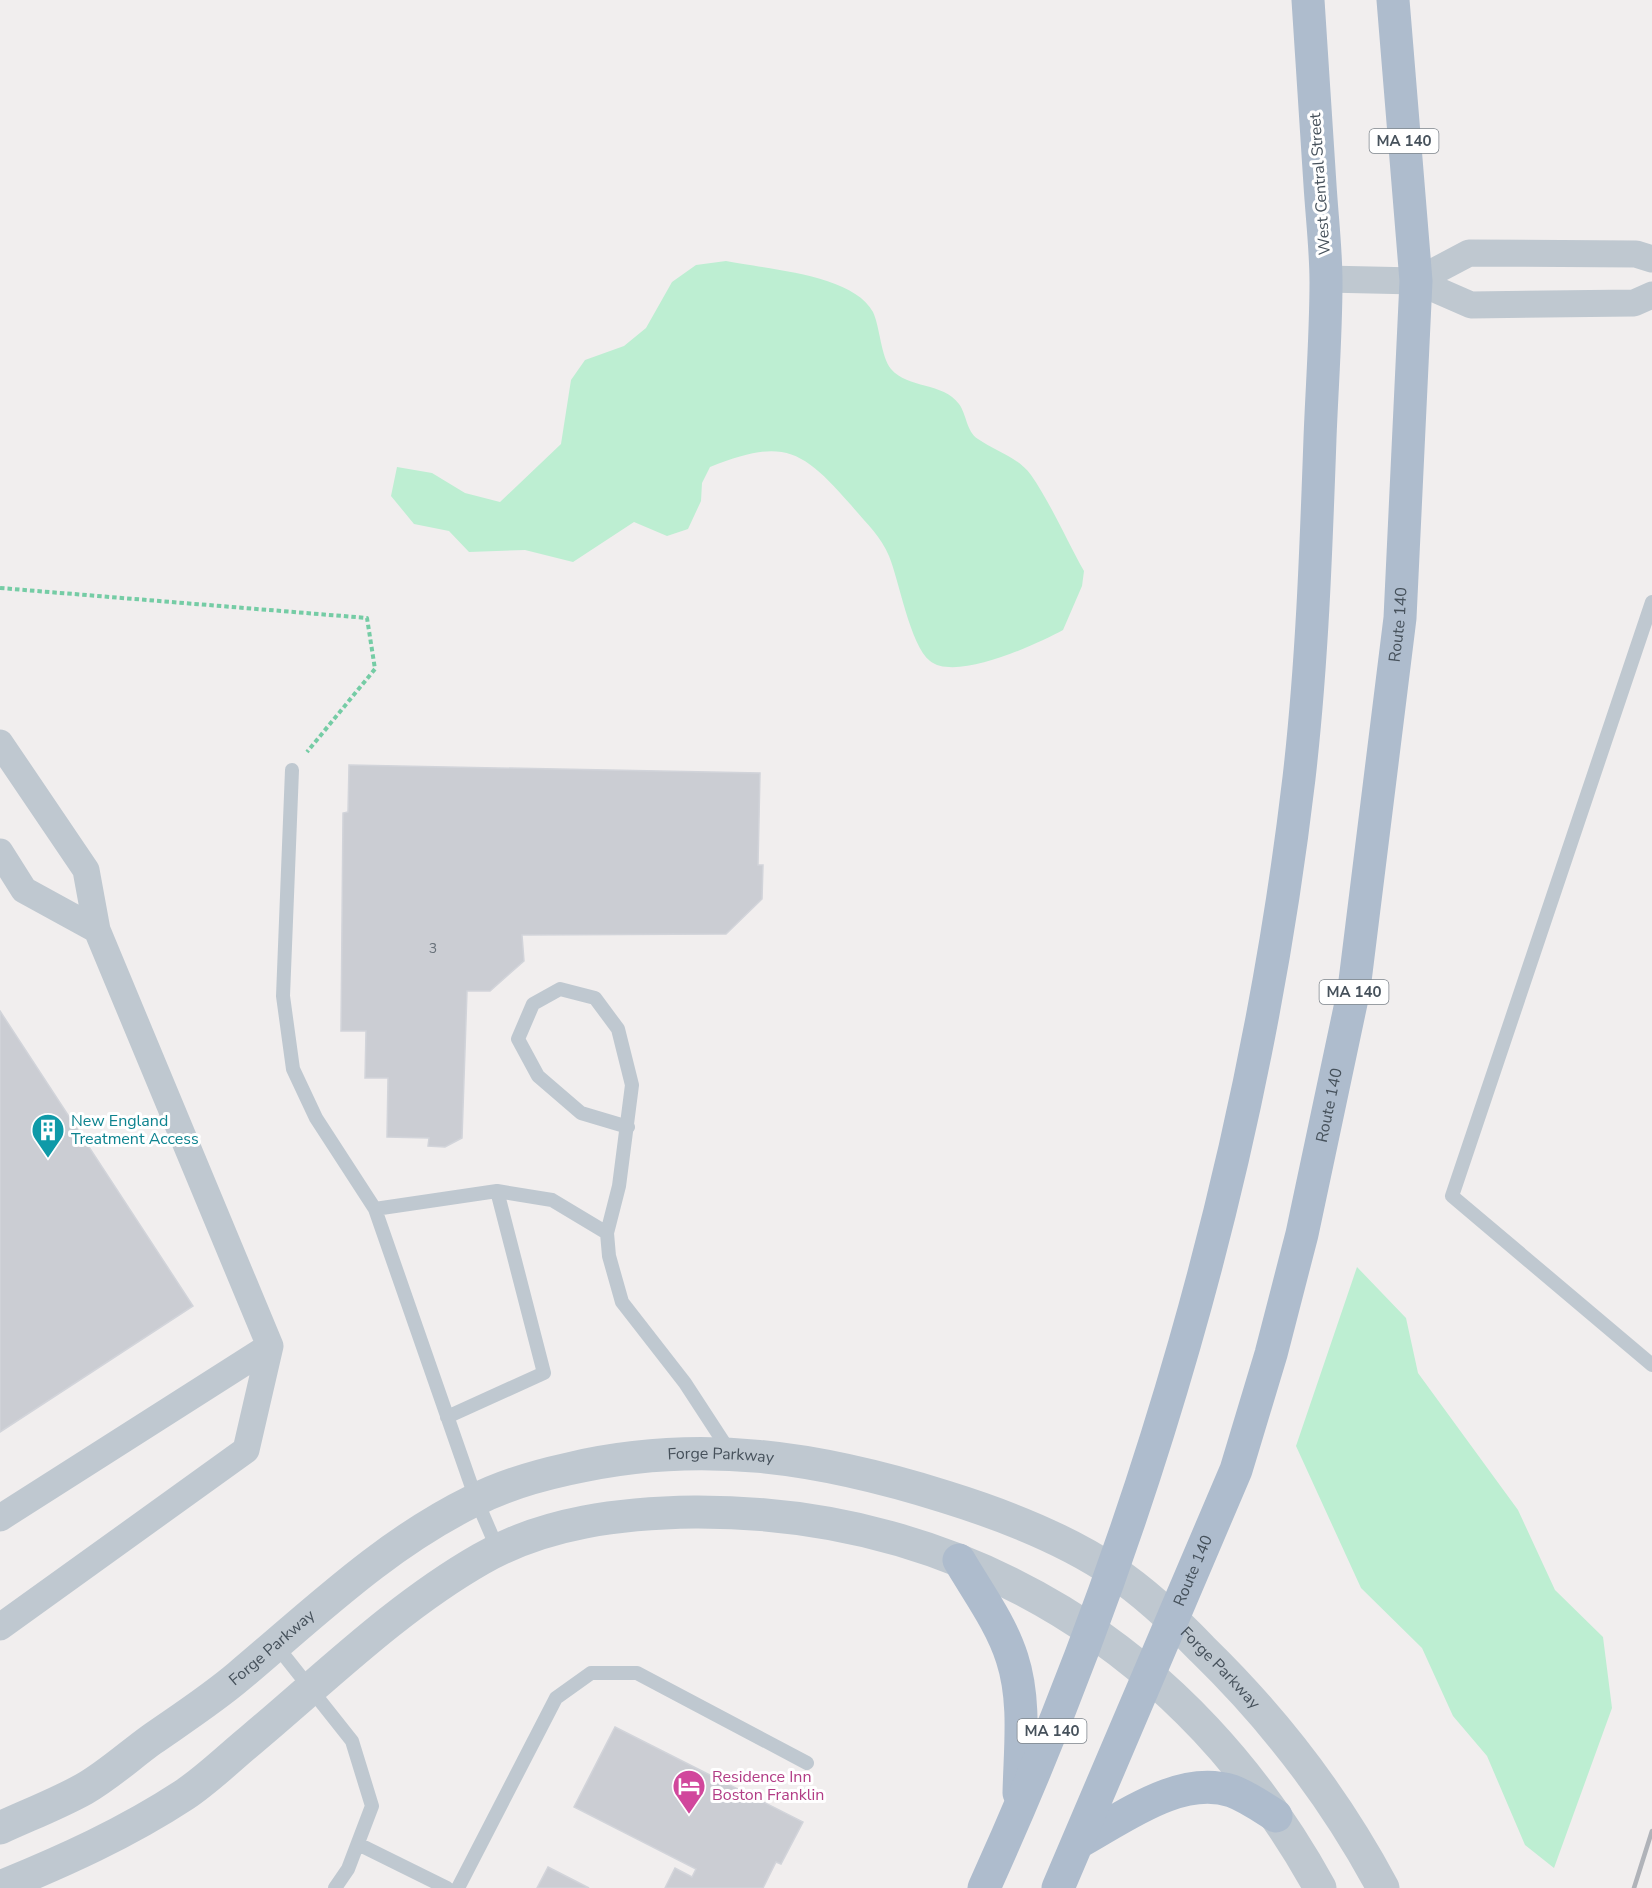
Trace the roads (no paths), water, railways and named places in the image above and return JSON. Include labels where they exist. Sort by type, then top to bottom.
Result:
[{"type":"main road","name":"West Central Street","points":[[1308,0],[1326,279]]},
{"type":"main road","name":"MA 140","points":[[1393,0],[1416,281]]},
{"type":"main road","name":"MA 140","points":[[984,1888],[1018,1815],[1114,1572],[1161,1426],[1220,1209],[1252,1064],[1282,900],[1299,778],[1311,654],[1326,279]]},
{"type":"main road","name":"Route 140","points":[[1058,1888],[1236,1470],[1271,1354],[1302,1234],[1354,989],[1400,618],[1416,281]]},
{"type":"main road","points":[[959,1560],[1001,1632],[1012,1660],[1021,1718],[1018,1815]]},
{"type":"main road","points":[[1079,1842],[1148,1804],[1196,1788],[1230,1791],[1276,1816]]},
{"type":"street","name":"West Central Street","points":[[1416,281],[1469,253],[1636,254],[1652,259]]},
{"type":"street","name":"West Central Street","points":[[1326,279],[1416,281],[1471,305],[1634,303],[1652,295]]},
{"type":"street","points":[[0,743],[86,870],[96,930],[270,1346],[246,1450],[0,1627]]},
{"type":"street","points":[[0,852],[24,890],[96,930]]},
{"type":"street","points":[[0,1518],[270,1346]]},
{"type":"street","name":"Forge Parkway","points":[[0,1828],[86,1788],[236,1679],[376,1561],[427,1526],[476,1499],[542,1475],[603,1461],[668,1453],[731,1453],[795,1460],[856,1472],[917,1488],[1024,1525],[1069,1546],[1114,1572],[1173,1620],[1228,1674],[1285,1737],[1340,1812],[1383,1888]]},
{"type":"street","points":[[0,1887],[85,1853],[186,1794],[428,1592],[498,1550],[538,1534],[597,1519],[658,1512],[720,1512],[783,1517],[902,1540],[959,1560],[1024,1589],[1092,1630],[1149,1674],[1217,1742],[1276,1816],[1320,1888]]},
{"type":"lane","points":[[1652,602],[1452,1196],[1652,1365]]},
{"type":"lane","points":[[1638,646],[1652,651]]},
{"type":"lane","points":[[292,770],[283,996],[293,1069],[316,1118],[375,1209],[476,1499],[498,1550]]},
{"type":"lane","points":[[628,1127],[581,1113],[538,1076],[518,1039],[533,1004],[560,988],[595,998],[618,1029],[633,1085],[628,1127],[619,1186],[607,1233],[609,1256],[622,1302],[685,1383],[731,1453]]},
{"type":"lane","points":[[375,1209],[497,1191],[552,1200],[607,1233]]},
{"type":"lane","points":[[447,1418],[544,1373],[497,1191]]},
{"type":"lane","points":[[275,1644],[352,1741],[372,1806],[348,1869],[336,1888]]},
{"type":"lane","points":[[458,1888],[556,1698],[591,1673],[637,1672],[807,1763]]},
{"type":"lane","points":[[358,1844],[447,1888]]},
{"type":"railway","points":[[1634,1888],[1652,1831]]},
{"type":"place","name":"New England Treatment Access","points":[[48,1159]]},
{"type":"place","name":"Residence Inn Boston Franklin","points":[[689,1815]]}]
